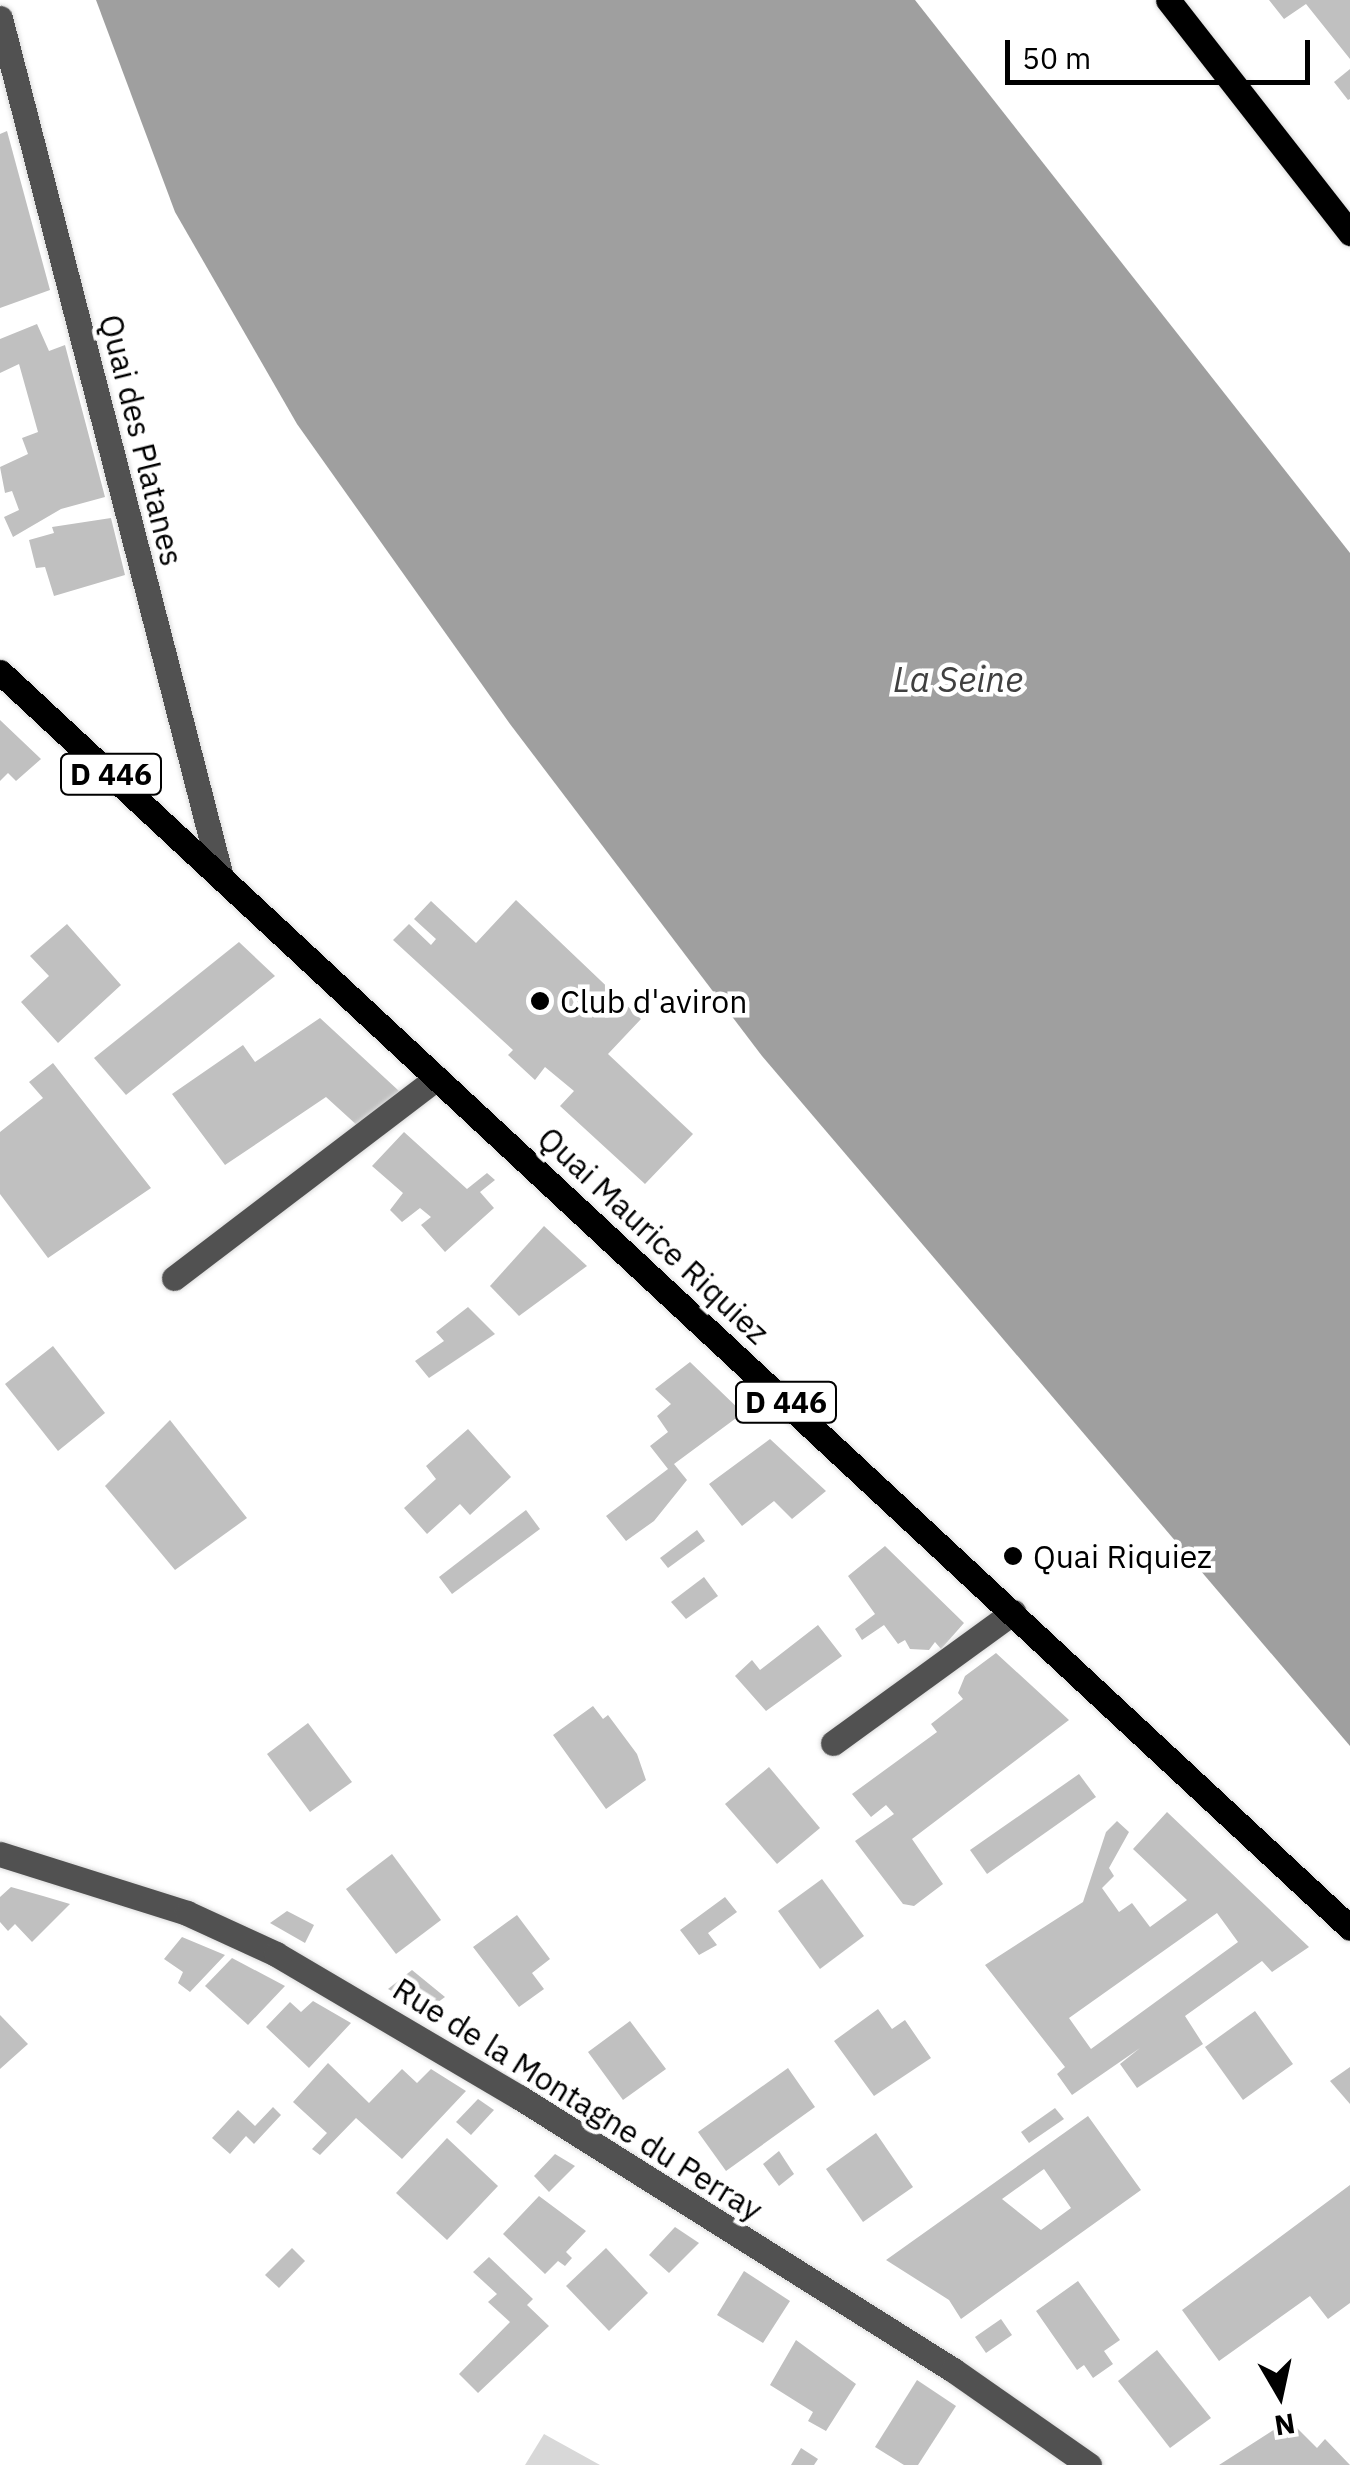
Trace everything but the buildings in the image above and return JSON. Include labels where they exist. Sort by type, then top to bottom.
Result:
[{"type":"main road","points":[[1168,0],[1350,232]]},
{"type":"main road","name":"D 446","points":[[0,672],[222,877]]},
{"type":"main road","name":"Quai Maurice Riquiez","points":[[222,877],[1350,1928]]},
{"type":"street","name":"Quai des Platanes","points":[[0,18],[222,877]]},
{"type":"street","points":[[174,1278],[437,1078]]},
{"type":"street","points":[[832,1743],[1013,1612]]},
{"type":"street","name":"Rue de la Montagne du Perray","points":[[0,1854],[187,1912],[276,1954],[519,2097],[953,2370],[1088,2465]]},
{"type":"shaded area","points":[[544,2434],[600,2465],[525,2465]]},
{"type":"water","name":"La Seine","points":[[96,0],[915,0],[1350,553],[1350,1746],[762,1056],[510,724],[297,424],[175,212]]},
{"type":"place","name":"Club d'aviron","points":[[540,1001]]},
{"type":"place","name":"Quai Riquiez","points":[[1013,1556]]}]
